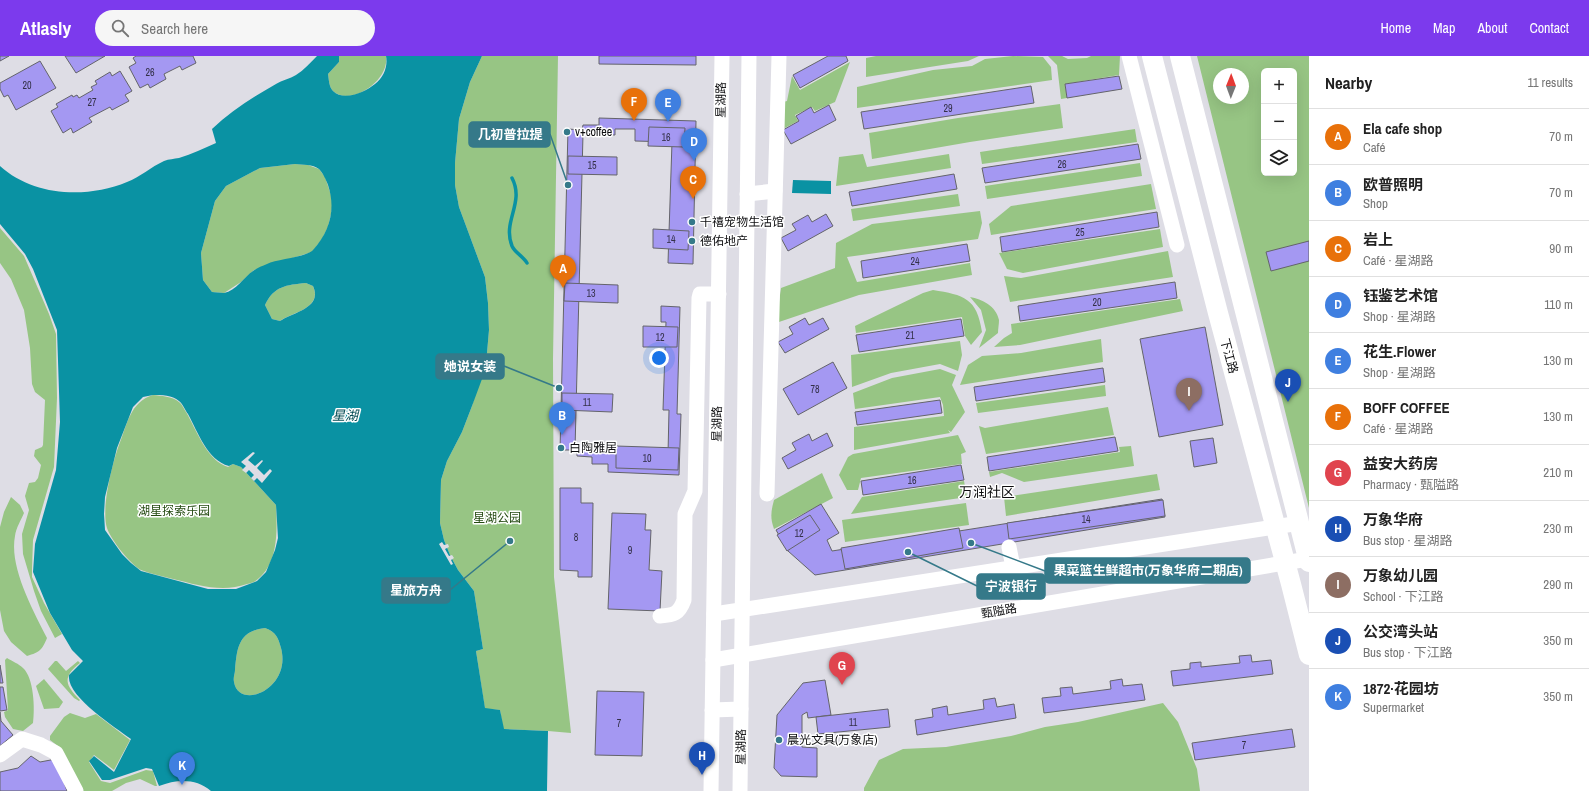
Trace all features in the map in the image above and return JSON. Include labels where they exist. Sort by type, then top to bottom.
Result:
[{"type":"main road","name":"下江路","points":[[1152,56],[1309,655]]},
{"type":"main road","points":[[1180,56],[1300,523],[1308,561]]},
{"type":"street","name":"星湖路","points":[[711,791],[722,56]]},
{"type":"street","name":"星湖路","points":[[740,791],[749,56]]},
{"type":"street","points":[[767,494],[779,56]]},
{"type":"street","points":[[1129,56],[1177,245]]},
{"type":"street","points":[[747,194],[775,191]]},
{"type":"street","points":[[660,616],[671,615],[679,611],[684,600],[685,514],[695,491],[698,298],[700,294],[719,294]]},
{"type":"street","points":[[714,614],[1300,523]]},
{"type":"street","points":[[1009,547],[1013,567]]},
{"type":"street","name":"甄隘路","points":[[713,660],[1285,562],[1308,561]]},
{"type":"street","points":[[712,710],[741,710]]},
{"type":"street","points":[[0,755],[22,739],[41,745],[56,754],[76,791]]},
{"type":"green space","points":[[339,56],[386,56],[386,65],[382,74],[367,89],[358,94],[349,96],[340,95],[333,91],[329,83],[328,74],[339,62]]},
{"type":"green space","name":"星湖公园","points":[[482,56],[558,56],[553,359],[554,577],[571,733],[503,729],[500,710],[485,709],[476,651],[483,649],[474,591],[458,570],[450,555],[444,540],[440,523],[441,480],[447,461],[462,432],[472,406],[487,353],[489,330],[485,277],[459,207],[455,185],[455,163],[459,119],[470,82]]},
{"type":"green space","points":[[876,56],[979,56],[968,61],[866,77],[866,58]]},
{"type":"green space","points":[[1013,56],[1043,57],[1051,67],[1052,80],[857,108],[857,87],[933,70],[972,66],[985,59]]},
{"type":"green space","points":[[1048,56],[1062,56],[1068,59],[1087,58],[1091,56],[1120,56],[1119,75],[1065,84],[1067,98],[1061,99],[1057,65]]},
{"type":"green space","points":[[1197,56],[1309,56],[1309,508]]},
{"type":"green space","points":[[850,62],[835,102],[815,111],[812,107],[795,115],[798,121],[783,129],[779,103],[787,101],[792,76],[800,90]]},
{"type":"green space","points":[[1060,104],[1063,128],[872,159],[869,133],[958,118]]},
{"type":"green space","points":[[1135,129],[1137,142],[982,164],[980,152]]},
{"type":"green space","points":[[863,154],[867,167],[949,154],[951,168],[836,186],[839,157]]},
{"type":"green space","points":[[1140,163],[1142,176],[987,199],[985,186]]},
{"type":"green space","points":[[295,164],[308,165],[319,169],[325,177],[333,201],[328,227],[322,239],[312,252],[254,270],[241,282],[224,293],[212,292],[203,280],[201,253],[215,201],[226,186],[260,168]]},
{"type":"green space","points":[[1151,184],[1156,209],[991,235],[989,224],[1011,206]]},
{"type":"green space","points":[[958,194],[960,206],[853,221],[851,209]]},
{"type":"green space","points":[[980,211],[982,223],[978,239],[847,257],[857,282],[970,263],[972,275],[859,295],[776,323],[781,288],[835,268],[836,243],[872,224]]},
{"type":"green space","points":[[0,228],[24,256],[56,334],[57,398],[54,467],[33,540],[32,570],[32,577],[44,603],[62,634],[55,638],[41,611],[34,591],[23,554],[22,534],[29,510],[25,496],[29,483],[35,482],[38,478],[41,465],[34,456],[35,450],[43,445],[45,400],[35,392],[32,384],[30,348],[24,310],[11,279],[0,263]]},
{"type":"green space","points":[[1160,229],[1163,247],[1023,273],[1007,269],[999,253]]},
{"type":"green space","points":[[1168,251],[1173,277],[1010,302],[1004,276],[1021,278]]},
{"type":"green space","points":[[306,283],[313,286],[315,293],[314,299],[310,304],[299,312],[280,321],[272,319],[265,305],[272,294],[287,286]]},
{"type":"green space","points":[[933,290],[953,294],[967,300],[977,312],[982,332],[971,345],[965,336],[962,317],[856,333],[855,326],[923,293]]},
{"type":"green space","points":[[970,297],[984,301],[992,307],[999,320],[998,333],[979,348],[986,330],[981,310]]},
{"type":"green space","points":[[1180,299],[1183,311],[1020,345],[994,347],[1012,333],[1011,324]]},
{"type":"green space","points":[[1101,339],[1103,362],[960,385],[968,365],[982,356],[1021,353]]},
{"type":"green space","points":[[960,341],[962,355],[958,371],[940,364],[891,373],[852,387],[851,355]]},
{"type":"green space","points":[[940,369],[956,375],[952,385],[965,412],[951,432],[948,430],[950,433],[854,450],[854,427],[944,416],[943,405],[940,397],[855,409],[853,393],[892,378]]},
{"type":"green space","points":[[1105,385],[1106,396],[978,413],[976,403]]},
{"type":"green space","name":"湖星探索乐园","points":[[153,395],[170,397],[180,403],[203,444],[214,458],[221,464],[228,467],[233,464],[241,467],[276,505],[277,524],[273,554],[270,564],[265,572],[254,582],[238,587],[219,588],[192,584],[141,570],[126,557],[109,533],[105,510],[106,498],[116,453],[130,415],[139,403],[145,398]]},
{"type":"green space","points":[[1108,407],[1114,435],[986,454],[979,426],[985,428]]},
{"type":"green space","points":[[958,435],[966,452],[961,454],[962,464],[861,478],[858,490],[847,490],[839,475],[848,457],[853,454]]},
{"type":"green space","points":[[1131,446],[1134,466],[1024,482],[1002,473],[990,477],[989,472],[1120,452],[1119,447]]},
{"type":"green space","points":[[822,473],[833,498],[774,529],[771,514],[774,500]]},
{"type":"green space","points":[[1157,474],[1160,490],[1006,516],[1004,497]]},
{"type":"green space","points":[[964,481],[967,497],[851,514],[862,497]]},
{"type":"green space","points":[[11,497],[20,505],[24,513],[17,527],[14,548],[19,575],[29,602],[47,638],[40,650],[27,656],[11,642],[4,631],[0,610],[0,527],[4,512]]},
{"type":"green space","points":[[966,503],[969,525],[845,542],[842,520]]},
{"type":"green space","points":[[265,628],[274,633],[280,644],[282,662],[279,675],[264,691],[254,695],[245,695],[238,691],[234,682],[239,647],[241,642],[250,633]]},
{"type":"green space","points":[[7,658],[23,668],[27,673],[32,686],[34,702],[33,723],[23,731],[13,729],[5,717],[4,712],[8,710],[5,660]]},
{"type":"green space","points":[[55,661],[57,661],[66,671],[78,661],[80,663],[74,668],[68,677],[71,690],[80,700],[79,701],[74,698],[48,669]]},
{"type":"green space","points":[[44,679],[63,702],[59,708],[44,709],[36,686]]},
{"type":"green space","points":[[1163,703],[1178,722],[1197,769],[1200,791],[864,791],[864,788],[879,760],[903,749],[946,747],[1011,736],[1045,727],[1078,722]]},
{"type":"green space","points":[[70,713],[85,718],[96,714],[130,740],[114,770],[94,755],[89,762],[101,781],[110,783],[146,770],[153,771],[157,786],[140,779],[126,783],[112,791],[83,791],[58,746],[50,740],[50,736],[64,717]]},
{"type":"water","name":"星湖","points":[[317,56],[339,56],[339,62],[328,74],[329,83],[333,91],[343,96],[348,96],[366,90],[381,78],[385,71],[386,56],[482,56],[470,82],[459,119],[455,163],[455,185],[459,207],[485,277],[489,330],[487,353],[482,379],[462,432],[447,461],[441,480],[440,523],[444,540],[450,555],[458,570],[474,591],[483,649],[476,651],[485,708],[500,710],[504,729],[548,731],[547,791],[211,791],[199,784],[186,781],[173,782],[159,786],[152,769],[146,768],[110,780],[102,780],[89,761],[94,756],[114,772],[131,739],[93,710],[75,692],[70,683],[69,675],[83,661],[72,650],[50,613],[33,572],[35,544],[56,470],[60,422],[57,330],[33,269],[25,254],[0,224],[0,166],[13,176],[28,184],[60,192],[94,191],[127,182],[164,161],[179,158],[216,143],[212,129],[219,122],[259,94],[296,75]],"holes":[[[295,164],[311,165],[319,169],[328,185],[331,203],[330,219],[324,235],[319,243],[310,252],[272,262],[260,267],[228,292],[212,292],[203,280],[201,253],[215,201],[226,186],[260,168]],[[306,283],[313,286],[315,293],[314,299],[299,312],[280,321],[272,319],[265,305],[272,294],[287,286]],[[163,395],[170,396],[179,401],[183,405],[209,452],[221,463],[229,466],[233,464],[241,467],[276,505],[278,538],[266,572],[257,581],[236,589],[208,589],[141,571],[122,554],[105,530],[105,497],[117,448],[133,407],[143,397]],[[265,628],[272,631],[276,635],[281,648],[282,662],[279,675],[272,684],[264,691],[254,695],[245,695],[238,691],[234,682],[237,654],[241,642],[245,637],[256,630]]]},
{"type":"water","points":[[793,180],[831,181],[831,194],[792,193]]},
{"type":"pier","points":[[253,452],[255,453],[248,460],[255,466],[262,460],[263,461],[257,468],[264,475],[270,469],[272,471],[262,483],[257,478],[254,481],[251,478],[254,475],[249,470],[246,473],[242,470],[246,466],[241,462]]},
{"type":"pier","points":[[442,542],[444,545],[448,544],[449,547],[445,549],[449,556],[452,555],[454,558],[451,560],[453,564],[451,565],[439,544]]},
{"type":"building","points":[[0,56],[9,56],[0,61]]},
{"type":"building","points":[[65,56],[105,56],[76,73]]},
{"type":"building","points":[[136,56],[193,56],[196,63],[182,70],[180,66],[164,74],[166,79],[150,88],[148,84],[140,88],[129,67],[136,63],[133,58]]},
{"type":"building","points":[[599,56],[696,56],[696,65],[599,64]]},
{"type":"building","points":[[828,56],[846,56],[848,61],[800,88],[793,75]]},
{"type":"building","points":[[40,61],[56,88],[16,110],[8,95],[4,97],[0,89],[0,83]]},
{"type":"building","points":[[120,71],[132,91],[125,95],[129,101],[112,110],[110,107],[89,118],[92,122],[73,133],[71,128],[63,133],[51,111],[58,107],[56,104],[72,95],[73,97],[77,95],[79,98],[93,90],[91,87],[97,84],[95,81],[110,72],[112,76]]},
{"type":"building","points":[[1119,76],[1122,89],[1067,98],[1065,84]]},
{"type":"building","points":[[1031,86],[1034,103],[864,129],[861,112]]},
{"type":"building","points":[[829,105],[836,120],[791,144],[783,130],[799,121],[796,116],[811,107],[814,113]]},
{"type":"building","points":[[599,118],[696,121],[693,264],[668,263],[672,142],[635,141],[635,129],[615,129],[615,135],[583,134],[575,450],[560,450],[568,129],[582,130],[583,125],[599,125]]},
{"type":"building","points":[[649,127],[685,128],[684,147],[648,146]]},
{"type":"building","points":[[1138,144],[1141,159],[985,183],[982,168]]},
{"type":"building","points":[[568,156],[617,157],[617,175],[568,174]]},
{"type":"building","points":[[954,174],[957,189],[852,206],[849,192]]},
{"type":"building","points":[[1157,212],[1159,227],[1002,252],[1000,237]]},
{"type":"building","points":[[826,214],[833,226],[788,251],[781,238],[796,230],[792,224],[808,215],[812,222]]},
{"type":"building","points":[[653,229],[689,231],[688,250],[653,248]]},
{"type":"building","points":[[1309,241],[1309,261],[1271,271],[1266,252]]},
{"type":"building","points":[[967,244],[970,261],[863,278],[861,261]]},
{"type":"building","points":[[1175,282],[1177,298],[1020,321],[1018,306]]},
{"type":"building","points":[[565,283],[618,285],[618,303],[564,301]]},
{"type":"building","points":[[661,306],[680,307],[677,414],[681,414],[679,475],[608,472],[608,464],[592,464],[592,457],[577,456],[577,444],[606,445],[605,452],[668,454],[669,410],[663,410],[666,322],[661,322]]},
{"type":"building","points":[[805,318],[809,325],[823,318],[829,329],[785,353],[778,342],[793,334],[789,327]]},
{"type":"building","points":[[961,319],[964,336],[859,352],[856,335]]},
{"type":"building","points":[[643,326],[678,327],[677,347],[643,347]]},
{"type":"building","points":[[1205,327],[1223,425],[1159,437],[1140,339]]},
{"type":"building","points":[[833,362],[847,388],[798,415],[783,389]]},
{"type":"building","points":[[1103,368],[1105,382],[976,401],[974,387]]},
{"type":"building","points":[[562,393],[613,394],[612,412],[562,410]]},
{"type":"building","points":[[940,400],[942,413],[857,425],[855,412]]},
{"type":"building","points":[[827,433],[833,446],[788,469],[782,458],[796,450],[792,443],[809,434],[812,441]]},
{"type":"building","points":[[1115,437],[1118,451],[989,471],[987,457]]},
{"type":"building","points":[[1213,438],[1217,463],[1194,467],[1190,441]]},
{"type":"building","points":[[616,446],[679,448],[678,470],[616,468]]},
{"type":"building","points":[[961,465],[964,480],[863,495],[861,481]]},
{"type":"building","points":[[560,488],[581,488],[581,503],[593,503],[592,577],[578,577],[578,571],[560,570]]},
{"type":"building","points":[[1162,499],[1165,517],[815,575],[788,551],[776,530],[821,504],[839,533],[827,540],[832,551]]},
{"type":"building","points":[[1163,500],[1165,516],[1009,539],[1007,523]]},
{"type":"building","points":[[612,513],[646,514],[645,530],[651,530],[649,570],[662,571],[660,611],[608,609]]},
{"type":"building","points":[[810,515],[820,530],[787,551],[777,535]]},
{"type":"building","points":[[959,528],[963,548],[845,569],[841,548]]},
{"type":"building","points":[[1251,655],[1252,662],[1271,660],[1273,674],[1173,686],[1171,671],[1190,669],[1190,663],[1201,662],[1201,667],[1240,663],[1239,656]]},
{"type":"building","points":[[0,665],[3,683],[0,683]]},
{"type":"building","points":[[1122,679],[1123,686],[1142,684],[1145,700],[1044,713],[1042,698],[1061,696],[1060,688],[1072,687],[1073,694],[1111,689],[1110,681]]},
{"type":"building","points":[[825,680],[831,715],[808,718],[807,712],[802,715],[802,747],[817,748],[817,777],[781,776],[774,768],[777,715],[803,683]]},
{"type":"building","points":[[0,687],[3,687],[7,710],[0,711]]},
{"type":"building","points":[[597,691],[644,692],[642,756],[595,755]]},
{"type":"building","points":[[995,698],[997,707],[1014,704],[1016,718],[917,735],[915,720],[933,717],[932,709],[947,706],[948,715],[984,709],[983,700]]},
{"type":"building","points":[[888,709],[890,727],[818,734],[816,717]]},
{"type":"building","points":[[0,712],[1,721],[13,735],[0,746]]},
{"type":"building","points":[[1292,729],[1295,747],[1195,760],[1192,743]]},
{"type":"building","points":[[31,756],[40,762],[56,759],[67,791],[0,791],[0,772],[18,768]]},
{"type":"waterway","points":[[512,178],[516,196],[511,220],[510,237],[513,248],[527,263]]},
{"type":"place","name":"BOFF COFFEE","points":[[634,121]]},
{"type":"place","name":"花生.Flower","points":[[668,122]]},
{"type":"place","name":"v+coffee","points":[[567,132]]},
{"type":"place","name":"钰鉴艺术馆","points":[[694,161]]},
{"type":"place","name":"几初普拉提","points":[[568,185]]},
{"type":"place","name":"岩上","points":[[693,199]]},
{"type":"place","name":"千禧宠物生活馆","points":[[692,222]]},
{"type":"place","name":"德佑地产","points":[[692,241]]},
{"type":"place","name":"Ela cafe shop","points":[[563,288]]},
{"type":"place","name":"她说女装","points":[[559,388]]},
{"type":"place","name":"公交湾头站","points":[[1288,402]]},
{"type":"place","name":"万象幼儿园","points":[[1189,411]]},
{"type":"place","name":"欧普照明","points":[[562,435]]},
{"type":"place","name":"白陶雅居","points":[[561,448]]},
{"type":"place","name":"星旅方舟","points":[[510,541]]},
{"type":"place","name":"果菜篮生鲜超市(万象华府二期店)","points":[[971,543]]},
{"type":"place","name":"宁波银行","points":[[908,552]]},
{"type":"place","name":"益安大药房","points":[[842,685]]},
{"type":"place","name":"晨光文具(万象店)","points":[[779,740]]},
{"type":"place","name":"万象华府","points":[[702,775]]},
{"type":"place","name":"1872·花园坊","points":[[182,785]]},
{"type":"district","name":"万润社区","points":[[987,492]]}]
